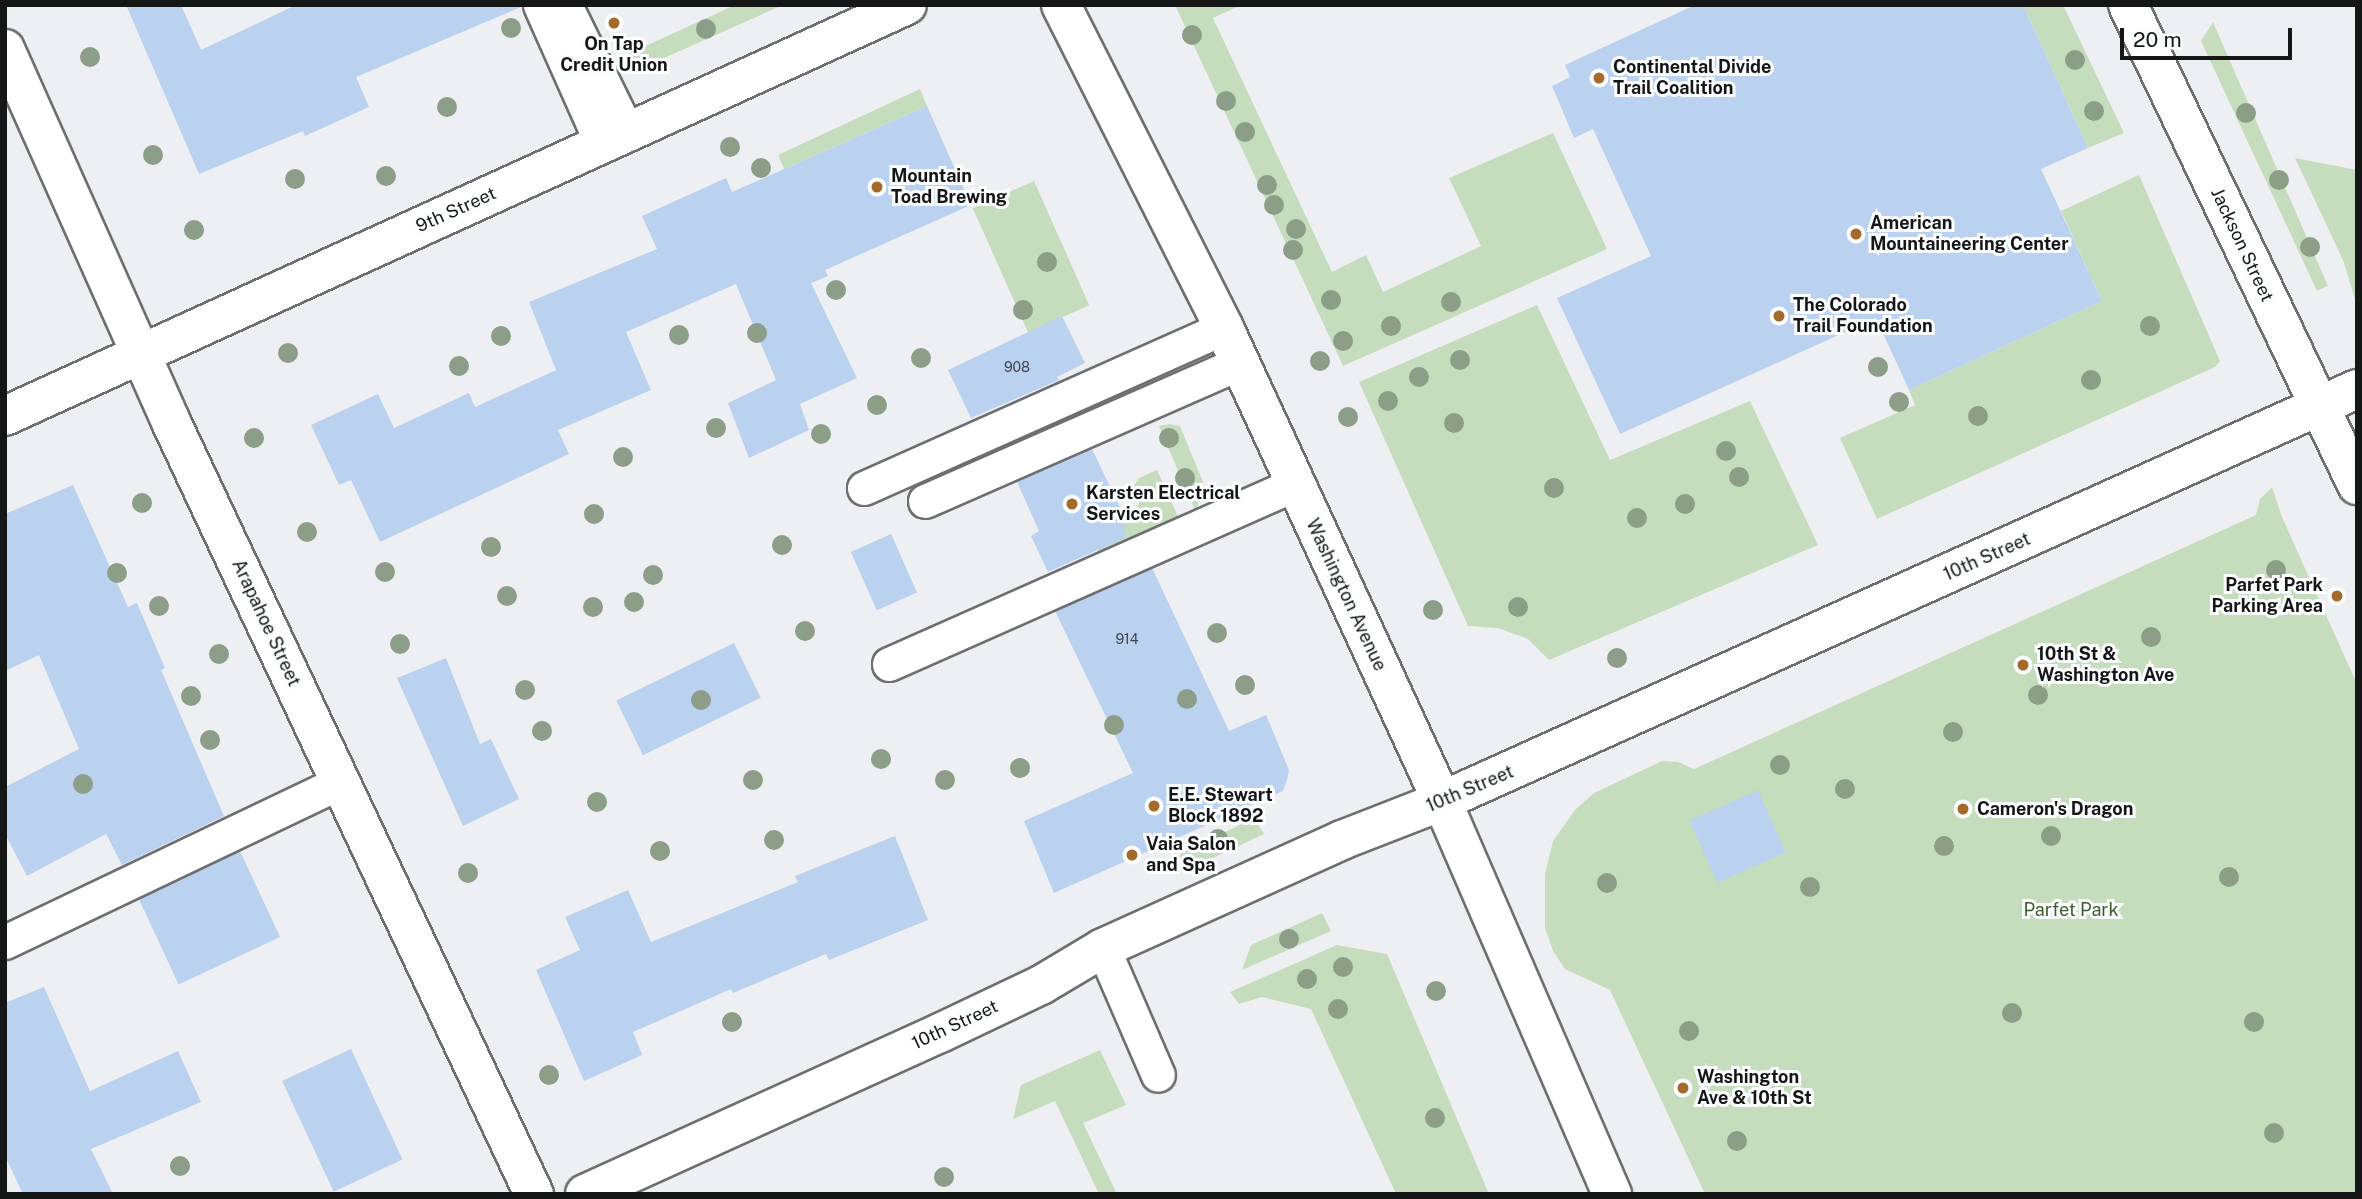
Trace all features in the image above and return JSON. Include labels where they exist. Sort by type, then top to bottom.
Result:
[{"type":"street","name":"9th Street","points":[[5,416],[907,5]]},
{"type":"street","name":"Washington Avenue","points":[[1061,5],[1224,328],[1442,801],[1612,1194]]},
{"type":"street","name":"Jackson Street","points":[[2128,5],[2357,485]]},
{"type":"street","name":"Arapahoe Street","points":[[5,49],[140,353],[534,1194]]},
{"type":"street","name":"10th Street","points":[[586,1194],[1041,985],[1103,948],[1342,840],[1442,801],[2357,389]]},
{"type":"lane","points":[[540,5],[614,137]]},
{"type":"lane","points":[[565,5],[614,137]]},
{"type":"lane","points":[[864,488],[1224,328]]},
{"type":"lane","points":[[925,501],[1239,363]]},
{"type":"lane","points":[[889,664],[1295,484]]},
{"type":"lane","points":[[5,942],[341,782]]},
{"type":"lane","points":[[1103,948],[1158,1075]]},
{"type":"green space","points":[[735,5],[783,5],[635,71],[624,69],[615,60]]},
{"type":"green space","points":[[1175,5],[1241,5],[1213,18],[1332,272],[1366,255],[1383,292],[1481,246],[1449,178],[1553,133],[1607,249],[1343,366]]},
{"type":"green space","points":[[2023,5],[2063,5],[2124,133],[2088,148]]},
{"type":"green space","points":[[2213,22],[2328,286],[2317,291],[2201,41]]},
{"type":"green space","points":[[920,89],[927,106],[784,169],[778,155]]},
{"type":"green space","points":[[2295,158],[2357,170],[2356,303],[2343,260]]},
{"type":"green space","points":[[2139,175],[2220,361],[2215,367],[1877,519],[1840,438],[1915,405],[1909,390],[2102,301],[2061,211]]},
{"type":"green space","points":[[1034,181],[1089,305],[1028,332],[973,208]]},
{"type":"green space","points":[[1537,305],[1610,460],[1750,401],[1818,545],[1549,660],[1528,639],[1498,628],[1468,626],[1359,382]]},
{"type":"green space","points":[[1159,426],[1180,426],[1203,482],[1196,513]]},
{"type":"green space","points":[[1157,470],[1179,519],[1100,555],[1091,534],[1134,512],[1139,504],[1132,489],[1139,478]]},
{"type":"green space","name":"Parfet Park","points":[[2272,487],[2282,517],[2357,684],[2357,1194],[1705,1194],[1610,990],[1565,969],[1553,951],[1545,928],[1545,874],[1553,841],[1575,810],[1594,793],[1662,761],[1678,762],[1694,769],[2256,515],[2260,499]]},
{"type":"green space","points":[[1254,818],[1264,834],[1198,865],[1176,856]]},
{"type":"green space","points":[[1322,913],[1331,931],[1242,970],[1251,945]]},
{"type":"green space","points":[[1337,945],[1387,954],[1489,1194],[1396,1194],[1311,1009],[1262,997],[1239,1004],[1230,992]]},
{"type":"green space","points":[[1100,1050],[1126,1105],[1083,1123],[1117,1194],[1099,1194],[1055,1101],[1013,1119],[1021,1085]]},
{"type":"building","points":[[126,5],[181,5],[201,50],[296,5],[521,7],[356,77],[369,107],[305,136],[303,131],[199,174]]},
{"type":"building","name":"American Mountaineering Center","points":[[1695,5],[2023,5],[2088,148],[2041,169],[2102,301],[1909,390],[1876,318],[1620,434],[1557,298],[1651,256],[1593,129],[1574,138],[1552,86],[1570,77],[1565,65]]},
{"type":"building","points":[[927,106],[971,205],[825,270],[828,276],[811,283],[857,378],[800,404],[809,430],[749,458],[728,403],[776,380],[736,284],[626,332],[651,390],[558,430],[569,454],[380,542],[351,480],[339,485],[311,425],[378,394],[394,428],[469,393],[475,407],[556,370],[529,302],[657,249],[642,216],[726,178],[732,192]]},
{"type":"building","points":[[1062,316],[1085,363],[1057,377],[1059,380],[971,418],[948,370]]},
{"type":"building","name":"Karsten Electrical Services","points":[[1092,449],[1124,516],[1125,538],[1048,572],[1031,536],[1039,531],[1017,482]]},
{"type":"building","points":[[73,485],[128,607],[137,603],[165,668],[161,670],[224,816],[122,865],[106,834],[27,876],[5,834],[5,787],[79,749],[39,655],[5,671],[5,514]]},
{"type":"building","points":[[891,534],[917,592],[877,610],[851,552]]},
{"type":"building","points":[[1152,568],[1229,731],[1266,715],[1289,770],[1287,780],[1283,791],[1054,893],[1024,821],[1133,773],[1055,611]]},
{"type":"building","points":[[734,643],[761,698],[643,755],[616,700]]},
{"type":"building","points":[[446,658],[480,744],[491,739],[519,799],[463,826],[397,678]]},
{"type":"building","points":[[1758,790],[1786,852],[1717,883],[1689,821]]},
{"type":"building","points":[[895,836],[928,920],[829,960],[826,954],[733,993],[731,989],[633,1032],[642,1055],[584,1081],[536,970],[580,950],[565,917],[628,890],[651,942],[798,882],[795,876]]},
{"type":"building","points":[[240,851],[280,937],[179,984],[138,898]]},
{"type":"building","points":[[44,987],[90,1091],[178,1051],[201,1102],[91,1149],[113,1194],[23,1194],[5,1156],[5,1003]]},
{"type":"building","points":[[351,1049],[403,1160],[334,1192],[282,1081]]},
{"type":"place","name":"On Tap Credit Union","points":[[614,23]]},
{"type":"place","name":"Continental Divide Trail Coalition","points":[[1599,78]]},
{"type":"place","name":"Mountain Toad Brewing","points":[[877,187]]},
{"type":"place","name":"American Mountaineering Center","points":[[1856,234]]},
{"type":"place","name":"The Colorado Trail Foundation","points":[[1779,316]]},
{"type":"place","name":"Karsten Electrical Services","points":[[1072,504]]},
{"type":"place","name":"Parfet Park Parking Area","points":[[2337,596]]},
{"type":"place","name":"10th St & Washington Ave","points":[[2023,665]]},
{"type":"place","name":"E.E. Stewart Block 1892","points":[[1154,806]]},
{"type":"place","name":"Cameron's Dragon","points":[[1963,809]]},
{"type":"place","name":"Vaia Salon and Spa","points":[[1132,855]]},
{"type":"place","name":"Washington Ave & 10th St","points":[[1683,1088]]}]
